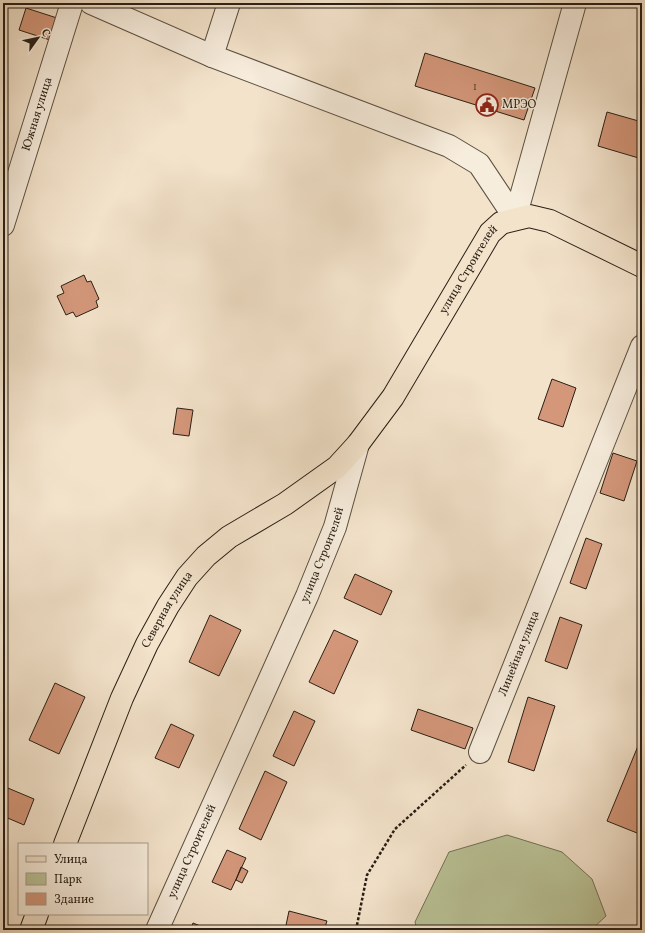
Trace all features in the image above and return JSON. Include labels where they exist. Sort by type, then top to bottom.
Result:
[{"type":"main road","points":[[522,217],[550,221],[642,266]]},
{"type":"main road","name":"улица Строителей","points":[[358,444],[393,397],[490,233],[501,223],[522,217]]},
{"type":"main road","name":"Северная улица","points":[[65,843],[122,698],[147,644],[168,606],[188,577],[206,556],[229,537],[285,504],[337,467],[358,444]]},
{"type":"main road","points":[[31,930],[37,915]]},
{"type":"street","name":"Южная улица","points":[[3,225],[72,3]]},
{"type":"street","points":[[212,56],[229,3]]},
{"type":"street","points":[[522,217],[575,3]]},
{"type":"street","points":[[95,4],[212,56],[449,146],[479,164],[522,217]]},
{"type":"street","name":"Линейная улица","points":[[480,752],[642,346]]},
{"type":"street","name":"улица Строителей","points":[[157,930],[307,596],[335,527],[358,444]]},
{"type":"path","points":[[356,930],[367,875],[395,829],[480,752]]},
{"type":"green space","points":[[507,835],[562,852],[592,879],[606,916],[591,930],[417,930],[415,922],[449,852]]},
{"type":"building","points":[[26,8],[57,18],[50,40],[19,30]]},
{"type":"building","points":[[425,53],[535,88],[524,120],[415,86]]},
{"type":"building","points":[[607,112],[642,122],[642,159],[598,146]]},
{"type":"building","points":[[84,275],[87,282],[91,281],[99,299],[96,301],[98,307],[76,317],[73,312],[66,315],[57,296],[64,293],[61,286]]},
{"type":"building","points":[[552,379],[576,388],[563,427],[538,419]]},
{"type":"building","points":[[177,408],[193,410],[189,436],[173,434]]},
{"type":"building","points":[[613,453],[637,461],[624,501],[600,493]]},
{"type":"building","points":[[586,538],[602,544],[586,589],[570,583]]},
{"type":"building","points":[[355,574],[392,591],[381,615],[344,598]]},
{"type":"building","points":[[210,615],[241,630],[219,676],[189,662]]},
{"type":"building","points":[[560,617],[582,625],[567,669],[545,661]]},
{"type":"building","points":[[334,630],[358,641],[334,694],[309,682]]},
{"type":"building","points":[[55,683],[85,697],[59,754],[29,740]]},
{"type":"building","points":[[528,697],[555,706],[534,771],[508,762]]},
{"type":"building","points":[[418,709],[473,728],[465,749],[411,730]]},
{"type":"building","points":[[294,711],[315,721],[294,766],[273,756]]},
{"type":"building","points":[[171,724],[194,735],[179,768],[155,758]]},
{"type":"building","points":[[638,746],[642,748],[642,835],[607,821]]},
{"type":"building","points":[[265,771],[287,782],[261,840],[239,829]]},
{"type":"building","points":[[3,786],[34,799],[24,825],[3,816]]},
{"type":"building","points":[[227,850],[246,858],[231,890],[212,882]]},
{"type":"building","points":[[241,867],[248,871],[242,883],[236,880]]},
{"type":"building","points":[[289,911],[327,921],[324,930],[285,930]]},
{"type":"building","points":[[193,923],[210,930],[190,930]]},
{"type":"place","name":"МРЭО","points":[[487,105]]}]
